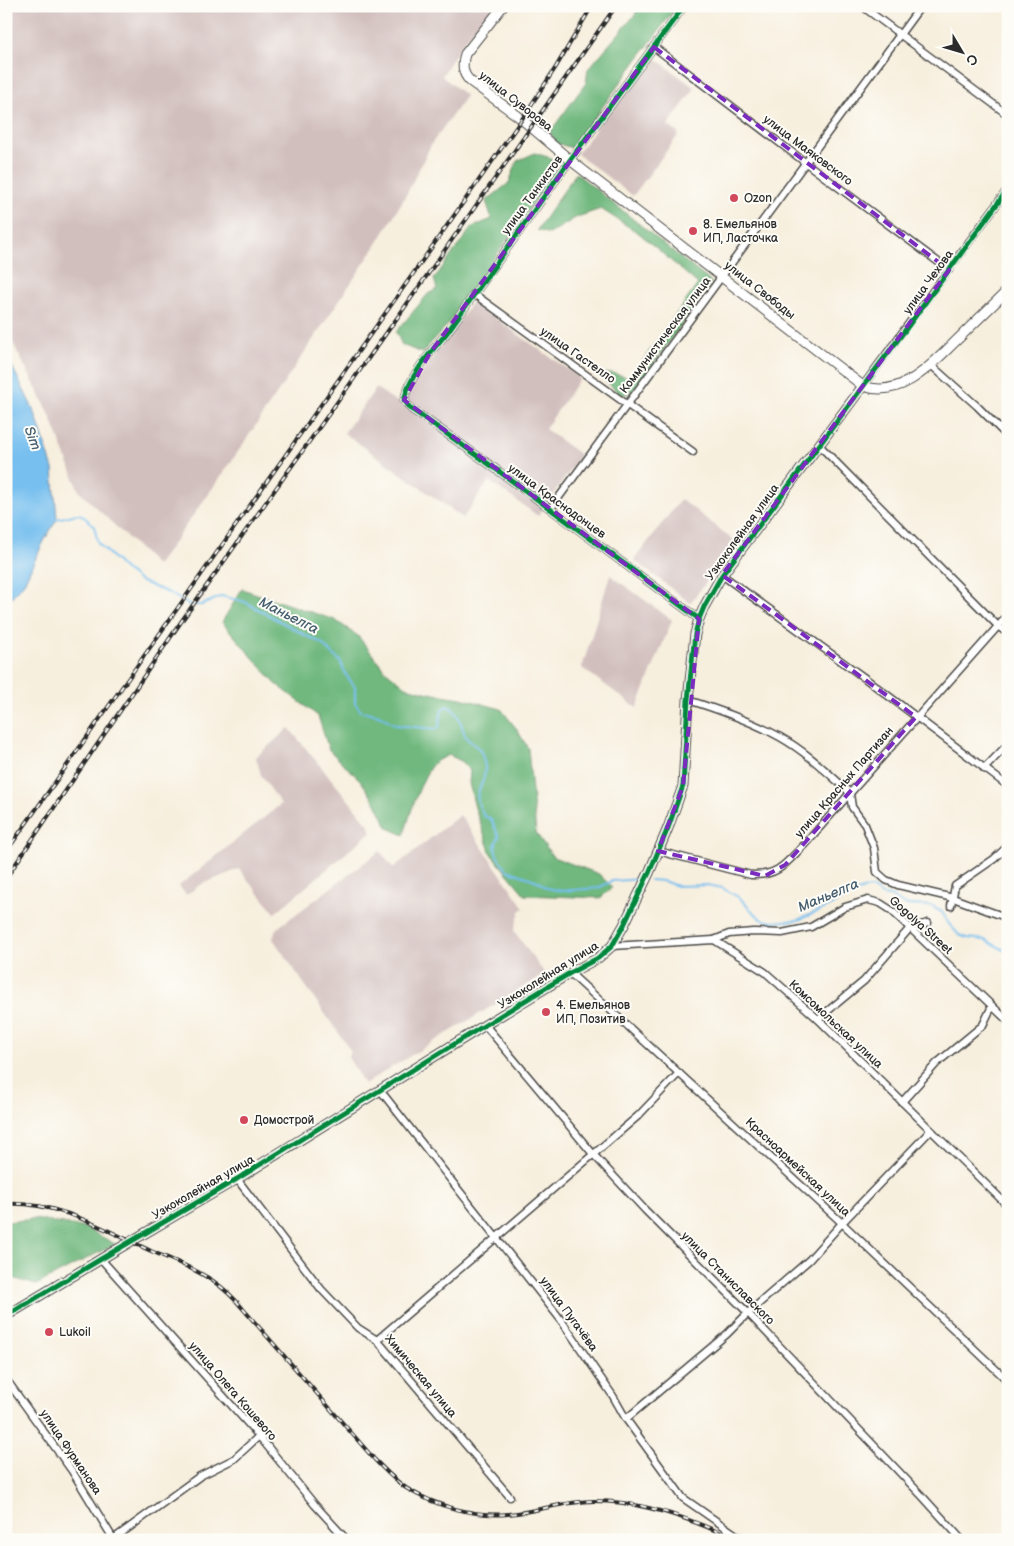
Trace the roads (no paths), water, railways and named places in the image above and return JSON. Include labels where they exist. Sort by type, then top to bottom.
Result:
[{"type":"street","name":"улица Суворова","points":[[502,6],[466,54],[463,61],[465,76],[518,116],[570,160]]},
{"type":"street","name":"улица Танкистов","points":[[404,400],[406,392],[422,365],[684,6]]},
{"type":"street","points":[[862,6],[1008,114]]},
{"type":"street","name":"Коммунистическая улица","points":[[551,508],[921,6]]},
{"type":"street","name":"улица Маяковского","points":[[654,47],[949,270]]},
{"type":"street","name":"улица Свободы","points":[[570,160],[723,276],[863,386]]},
{"type":"street","name":"улица Чехова","points":[[863,386],[1008,189]]},
{"type":"street","points":[[863,386],[882,389],[898,386],[913,379],[931,365],[1008,290]]},
{"type":"street","name":"улица Гастелло","points":[[474,294],[692,452]]},
{"type":"street","points":[[931,365],[1008,437]]},
{"type":"street","name":"Узкоколейная улица","points":[[6,1316],[237,1179],[485,1025],[598,958],[612,946],[649,873],[683,786],[688,700],[698,619],[722,575],[863,386]]},
{"type":"street","name":"улица Краснодонцев","points":[[404,400],[411,409],[551,508],[698,619]]},
{"type":"street","points":[[819,445],[1008,634]]},
{"type":"street","points":[[722,575],[866,679],[1008,786]]},
{"type":"street","name":"улица Красных Партизан","points":[[658,851],[751,875],[765,876],[776,872],[850,794],[916,717],[1008,616]]},
{"type":"street","points":[[688,700],[732,714],[781,738],[812,759],[847,790],[850,794],[852,807],[865,825],[874,848],[876,872],[886,880],[898,885],[953,898],[1008,918]]},
{"type":"street","points":[[984,769],[1008,744]]},
{"type":"street","points":[[951,906],[955,886],[994,859],[1008,846]]},
{"type":"street","name":"Gogolya Street","points":[[714,940],[729,934],[782,932],[811,927],[845,907],[868,900],[880,903],[891,910],[1008,1021]]},
{"type":"street","points":[[818,1019],[864,981],[910,928],[928,923]]},
{"type":"street","points":[[612,946],[714,940]]},
{"type":"street","name":"Комсомольская улица","points":[[714,940],[765,972],[818,1019],[1008,1206]]},
{"type":"street","name":"Красноармейская улица","points":[[570,973],[842,1223],[1008,1381]]},
{"type":"street","points":[[902,1102],[937,1063],[984,1025],[992,1006]]},
{"type":"street","name":"улица Станиславского","points":[[485,1025],[594,1154],[645,1210],[748,1313],[962,1540]]},
{"type":"street","points":[[376,1340],[638,1116],[678,1073]]},
{"type":"street","name":"улица Пугачёва","points":[[380,1090],[561,1320],[613,1396],[626,1419],[683,1498],[734,1534],[748,1540]]},
{"type":"street","points":[[626,1419],[727,1334],[748,1313],[809,1260],[930,1131]]},
{"type":"street","name":"Химическая улица","points":[[237,1179],[321,1289],[358,1328],[376,1340],[510,1497]]},
{"type":"street","name":"улица Олега Кошевого","points":[[101,1259],[258,1436],[314,1505],[347,1540]]},
{"type":"street","name":"улица Фурманова","points":[[6,1379],[72,1471],[113,1539]]},
{"type":"street","points":[[113,1539],[200,1476],[234,1459],[258,1436]]},
{"type":"water","name":"Sim","points":[[6,354],[35,413],[53,469],[57,519],[24,583],[6,603],[8,459],[6,457]]},
{"type":"waterway","name":"Маньелга","points":[[55,518],[77,514],[82,515],[94,526],[98,543],[124,569],[140,581],[171,594],[189,605],[202,605],[222,596],[242,601],[321,643],[340,661],[346,675],[355,687],[355,703],[361,711],[379,715],[396,725],[436,729],[439,727],[442,709],[447,706],[452,708],[458,715],[466,737],[482,755],[485,769],[477,795],[478,800],[484,816],[491,819],[499,837],[496,841],[495,850],[507,870],[538,881],[547,888],[562,891],[598,888],[612,881],[643,879]]},
{"type":"waterway","name":"Маньелга","points":[[650,880],[663,881],[677,886],[708,885],[722,888],[740,898],[761,919],[772,922],[798,920],[863,889],[871,888],[905,905],[933,906],[942,912],[949,924],[959,935],[985,940],[1006,951],[1008,950]]},
{"type":"railway","points":[[6,852],[522,119],[556,67],[592,6]]},
{"type":"railway","points":[[6,878],[183,619],[616,6]]},
{"type":"railway","points":[[6,1204],[44,1207],[81,1218],[206,1276],[237,1302],[375,1460],[406,1488],[429,1500],[455,1509],[482,1514],[519,1513],[583,1501],[631,1504],[685,1518],[736,1540]]},
{"type":"place","name":"Ozon","points":[[734,198]]},
{"type":"place","name":"8. Емельянов ИП, Ласточка","points":[[693,231]]},
{"type":"place","name":"4. Емельянов ИП, Позитив","points":[[546,1012]]},
{"type":"place","name":"Домострой","points":[[244,1120]]},
{"type":"place","name":"Lukoil","points":[[49,1332]]}]
